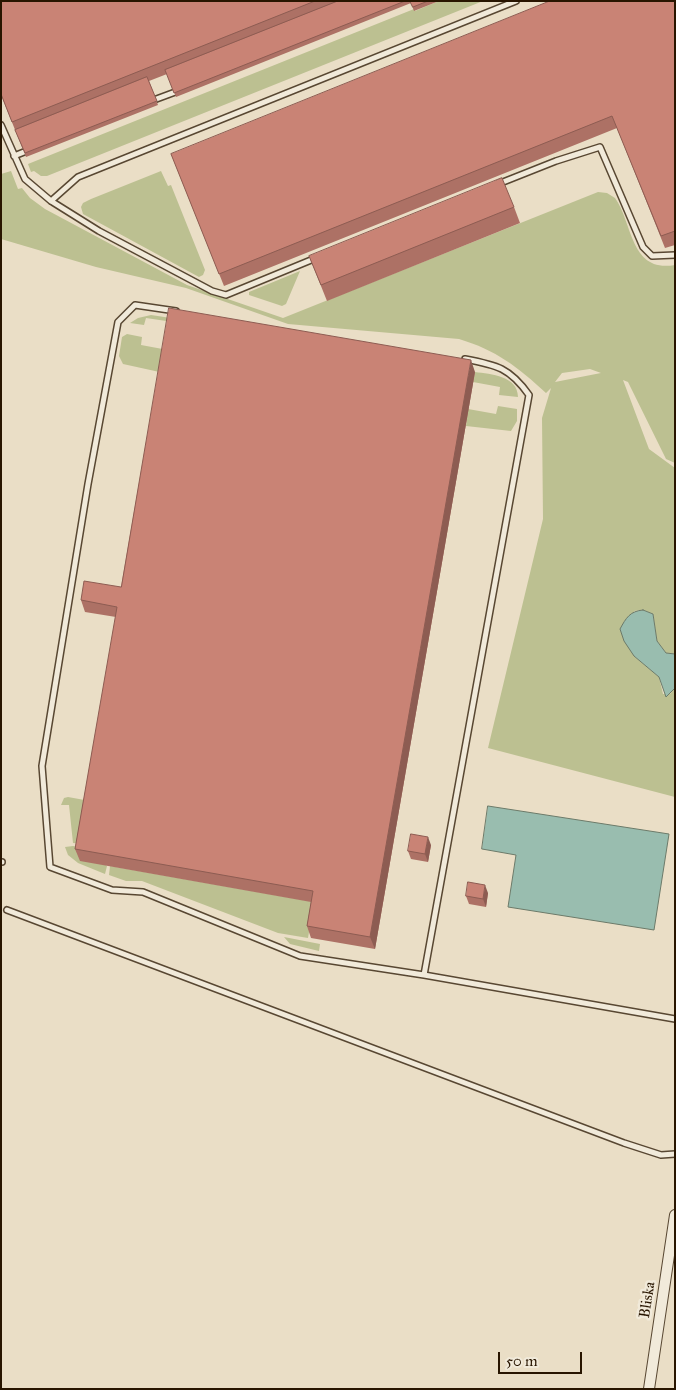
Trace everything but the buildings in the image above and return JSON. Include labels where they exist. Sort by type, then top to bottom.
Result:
[{"type":"street","name":"Bliska","points":[[649,1389],[675,1215]]},
{"type":"lane","points":[[51,201],[78,177],[516,1]]},
{"type":"lane","points":[[143,104],[180,90]]},
{"type":"lane","points":[[1,125],[25,179],[51,201],[99,231],[212,291],[226,295],[327,254]]},
{"type":"lane","points":[[492,187],[556,160],[600,147],[643,247],[652,256],[675,255]]},
{"type":"lane","points":[[14,156],[32,149]]},
{"type":"lane","points":[[183,312],[135,305],[118,322],[88,484],[42,766],[50,867],[112,890],[142,892],[300,956],[424,975],[675,1019]]},
{"type":"lane","points":[[424,975],[529,395],[517,378],[496,364],[457,358]]},
{"type":"lane","points":[[7,910],[624,1143],[661,1155],[675,1154]]},
{"type":"shaded area","points":[[439,1],[483,1],[47,176],[41,176],[34,171],[31,172],[28,164],[414,9],[415,11]]},
{"type":"shaded area","points":[[11,171],[18,189],[22,188],[30,198],[45,209],[187,285],[283,318],[598,192],[607,193],[615,198],[641,254],[649,261],[660,265],[675,265],[675,463],[666,459],[628,382],[623,380],[649,449],[675,468],[675,654],[666,653],[657,641],[653,614],[643,610],[634,611],[634,656],[659,677],[663,694],[670,694],[675,688],[675,797],[488,748],[543,519],[542,418],[551,388],[546,393],[506,360],[484,348],[459,339],[288,324],[186,288],[96,267],[1,239],[1,174]],"holes":[[[590,369],[601,373],[555,382],[562,373]]]},
{"type":"shaded area","points":[[161,171],[168,186],[171,185],[205,270],[203,275],[199,277],[83,214],[81,207],[83,203]]},
{"type":"shaded area","points":[[300,271],[286,304],[282,306],[249,295],[249,292]]},
{"type":"shaded area","points":[[151,315],[171,318],[173,322],[146,318],[144,325],[130,323],[138,318]]},
{"type":"shaded area","points":[[127,334],[142,337],[141,345],[168,350],[164,373],[123,364],[119,356],[122,337]]},
{"type":"shaded area","points":[[475,372],[496,375],[509,380],[517,390],[518,397],[499,395],[500,387],[473,382]]},
{"type":"shaded area","points":[[498,406],[517,409],[517,421],[511,431],[466,426],[468,409],[496,414]]},
{"type":"shaded area","points":[[643,610],[653,614],[657,641],[666,653],[675,654],[675,688],[666,697],[659,677],[634,656],[624,641],[620,629],[629,616]]},
{"type":"shaded area","points":[[64,798],[90,801],[83,844],[73,843],[69,805],[61,805]]},
{"type":"shaded area","points":[[488,806],[669,834],[654,930],[508,907],[516,855],[482,849]]},
{"type":"shaded area","points":[[65,847],[82,847],[107,866],[105,874],[78,863],[68,855]]},
{"type":"shaded area","points":[[110,866],[314,902],[308,938],[278,933],[142,881],[126,881],[109,875]]},
{"type":"shaded area","points":[[284,937],[320,944],[319,951],[290,944]]}]
